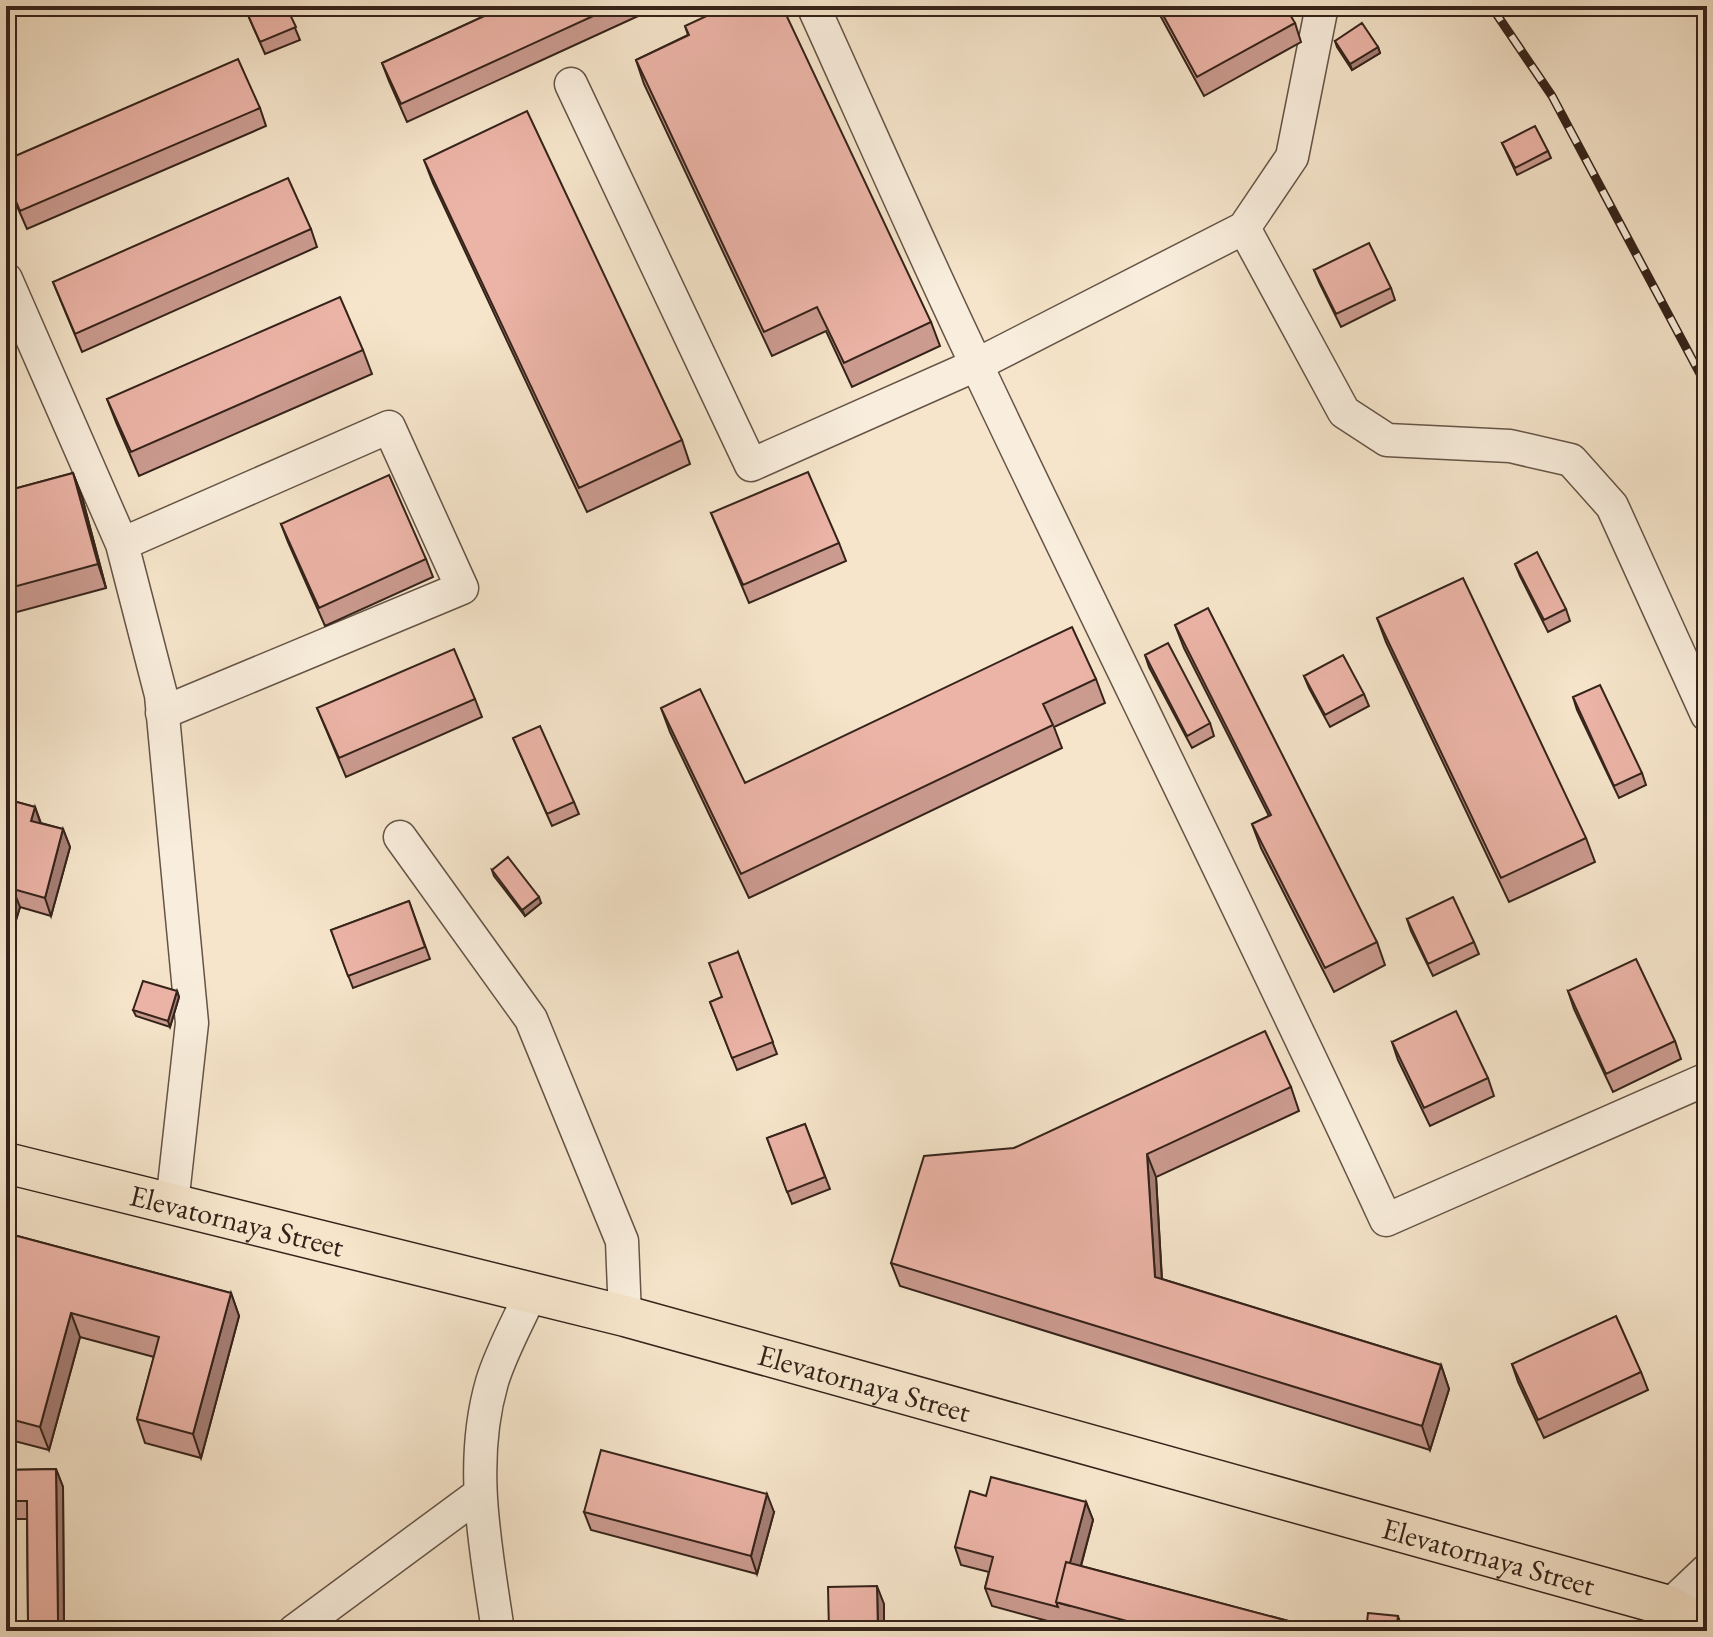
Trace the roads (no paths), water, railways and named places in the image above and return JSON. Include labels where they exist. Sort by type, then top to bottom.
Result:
[{"type":"main road","name":"Elevatornaya Street","points":[[6,1163],[625,1316],[1669,1606],[1707,1629]]},
{"type":"street","points":[[813,6],[976,365],[1275,980],[1386,1220],[1707,1079]]},
{"type":"street","points":[[571,84],[751,465],[976,365],[1244,228],[1292,157],[1322,6]]},
{"type":"street","points":[[1244,228],[1344,412],[1387,440],[1510,446],[1571,460],[1612,506],[1707,715]]},
{"type":"street","points":[[6,279],[122,544],[162,713],[192,1023],[172,1204]]},
{"type":"street","points":[[122,544],[389,427],[462,588],[162,713]]},
{"type":"street","points":[[400,837],[531,1019],[622,1241],[625,1316]]},
{"type":"street","points":[[498,1631],[478,1495],[481,1438],[492,1382],[531,1293]]},
{"type":"street","points":[[294,1631],[478,1495]]},
{"type":"street","points":[[1669,1606],[1707,1570]]},
{"type":"railway","points":[[1491,6],[1552,96],[1707,387]]}]
